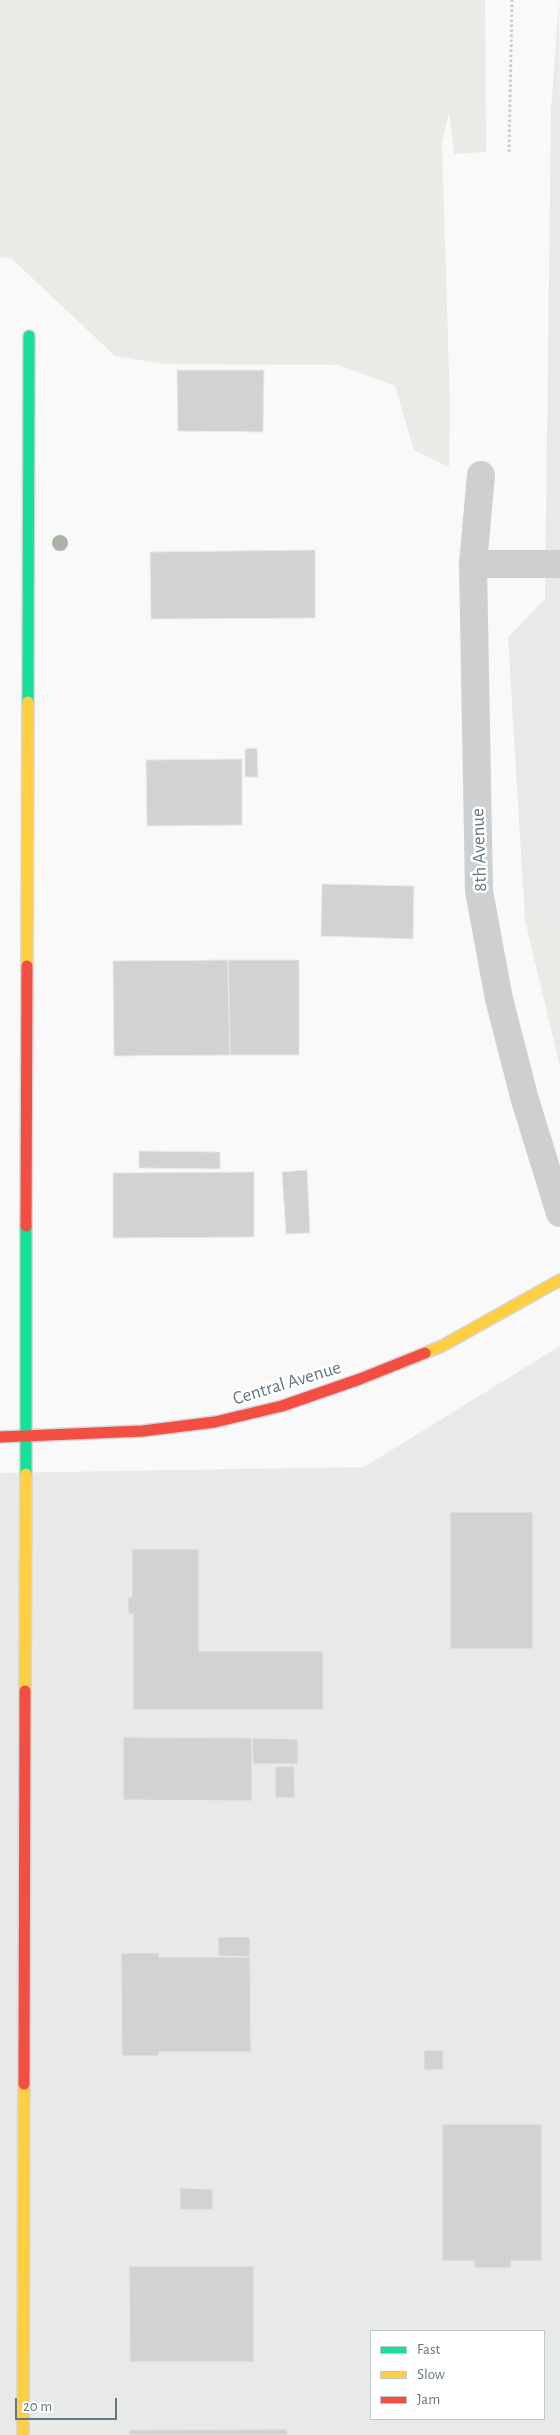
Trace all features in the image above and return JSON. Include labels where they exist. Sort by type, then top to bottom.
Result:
[{"type":"street","points":[[23,2435],[29,336]]},
{"type":"street","name":"8th Avenue","points":[[481,475],[473,564],[479,892],[500,999],[525,1100],[560,1213]]},
{"type":"street","points":[[473,564],[560,564]]},
{"type":"street","name":"Central Avenue","points":[[0,1437],[143,1431],[215,1422],[282,1406],[360,1379],[442,1346],[560,1280]]},
{"type":"path","points":[[509,152],[512,0]]},
{"type":"shaded area","points":[[0,0],[485,0],[486,152],[454,154],[449,112],[442,143],[450,407],[449,467],[414,450],[395,386],[339,365],[163,364],[115,356],[11,258],[0,257]]},
{"type":"shaded area","points":[[559,0],[560,110],[551,110]]},
{"type":"shaded area","points":[[551,110],[560,110],[560,931],[551,928],[538,911],[525,920],[508,637],[545,599]]},
{"type":"shaded area","points":[[538,911],[551,928],[560,931],[560,1067],[525,920]]},
{"type":"shaded area","points":[[560,1346],[560,2435],[0,2435],[0,1473],[364,1467]]},
{"type":"building","points":[[177,370],[264,370],[263,432],[178,431]]},
{"type":"building","points":[[315,550],[315,618],[151,619],[150,552]]},
{"type":"building","points":[[257,748],[258,777],[245,777],[245,749]]},
{"type":"building","points":[[242,759],[242,825],[147,826],[146,760]]},
{"type":"building","points":[[322,884],[414,886],[413,939],[321,936]]},
{"type":"building","points":[[228,960],[230,1055],[114,1056],[113,961]]},
{"type":"building","points":[[228,960],[299,960],[299,1055],[230,1055]]},
{"type":"building","points":[[139,1151],[220,1152],[220,1169],[139,1168]]},
{"type":"building","points":[[307,1170],[310,1233],[286,1234],[282,1172]]},
{"type":"building","points":[[254,1172],[254,1237],[113,1238],[113,1173]]},
{"type":"building","points":[[450,1512],[533,1512],[533,1649],[450,1649]]},
{"type":"building","points":[[132,1549],[199,1549],[199,1651],[323,1651],[323,1710],[133,1710],[133,1614],[128,1614],[128,1597],[132,1597]]},
{"type":"building","points":[[123,1737],[252,1738],[252,1801],[123,1800]]},
{"type":"building","points":[[252,1738],[298,1739],[298,1764],[253,1764]]},
{"type":"building","points":[[294,1766],[295,1798],[275,1798],[275,1767]]},
{"type":"building","points":[[218,1937],[250,1937],[250,1957],[218,1956]]},
{"type":"building","points":[[121,1953],[159,1953],[159,1957],[250,1957],[251,2052],[159,2052],[159,2056],[122,2056]]},
{"type":"building","points":[[424,2050],[443,2050],[443,2070],[424,2070]]},
{"type":"building","points":[[442,2124],[542,2124],[542,2261],[511,2261],[511,2268],[474,2268],[474,2261],[442,2261]]},
{"type":"building","points":[[180,2188],[213,2189],[213,2210],[180,2210]]},
{"type":"building","points":[[129,2266],[254,2266],[254,2362],[130,2362]]},
{"type":"building","points":[[287,2429],[287,2435],[129,2435],[129,2430]]},
{"type":"traffic: fast","points":[[28,702],[29,336]]},
{"type":"traffic: fast","points":[[26,1226],[26,1474]]},
{"type":"traffic: slow","points":[[27,966],[28,702]]},
{"type":"traffic: slow","points":[[425,1353],[442,1346],[560,1280]]},
{"type":"traffic: slow","points":[[25,1691],[26,1474]]},
{"type":"traffic: slow","points":[[23,2435],[24,2084]]},
{"type":"traffic: jam","points":[[26,1226],[27,966]]},
{"type":"traffic: jam","points":[[0,1437],[143,1431],[215,1422],[282,1406],[360,1379],[425,1353]]},
{"type":"traffic: jam","points":[[24,2084],[25,1691]]}]
